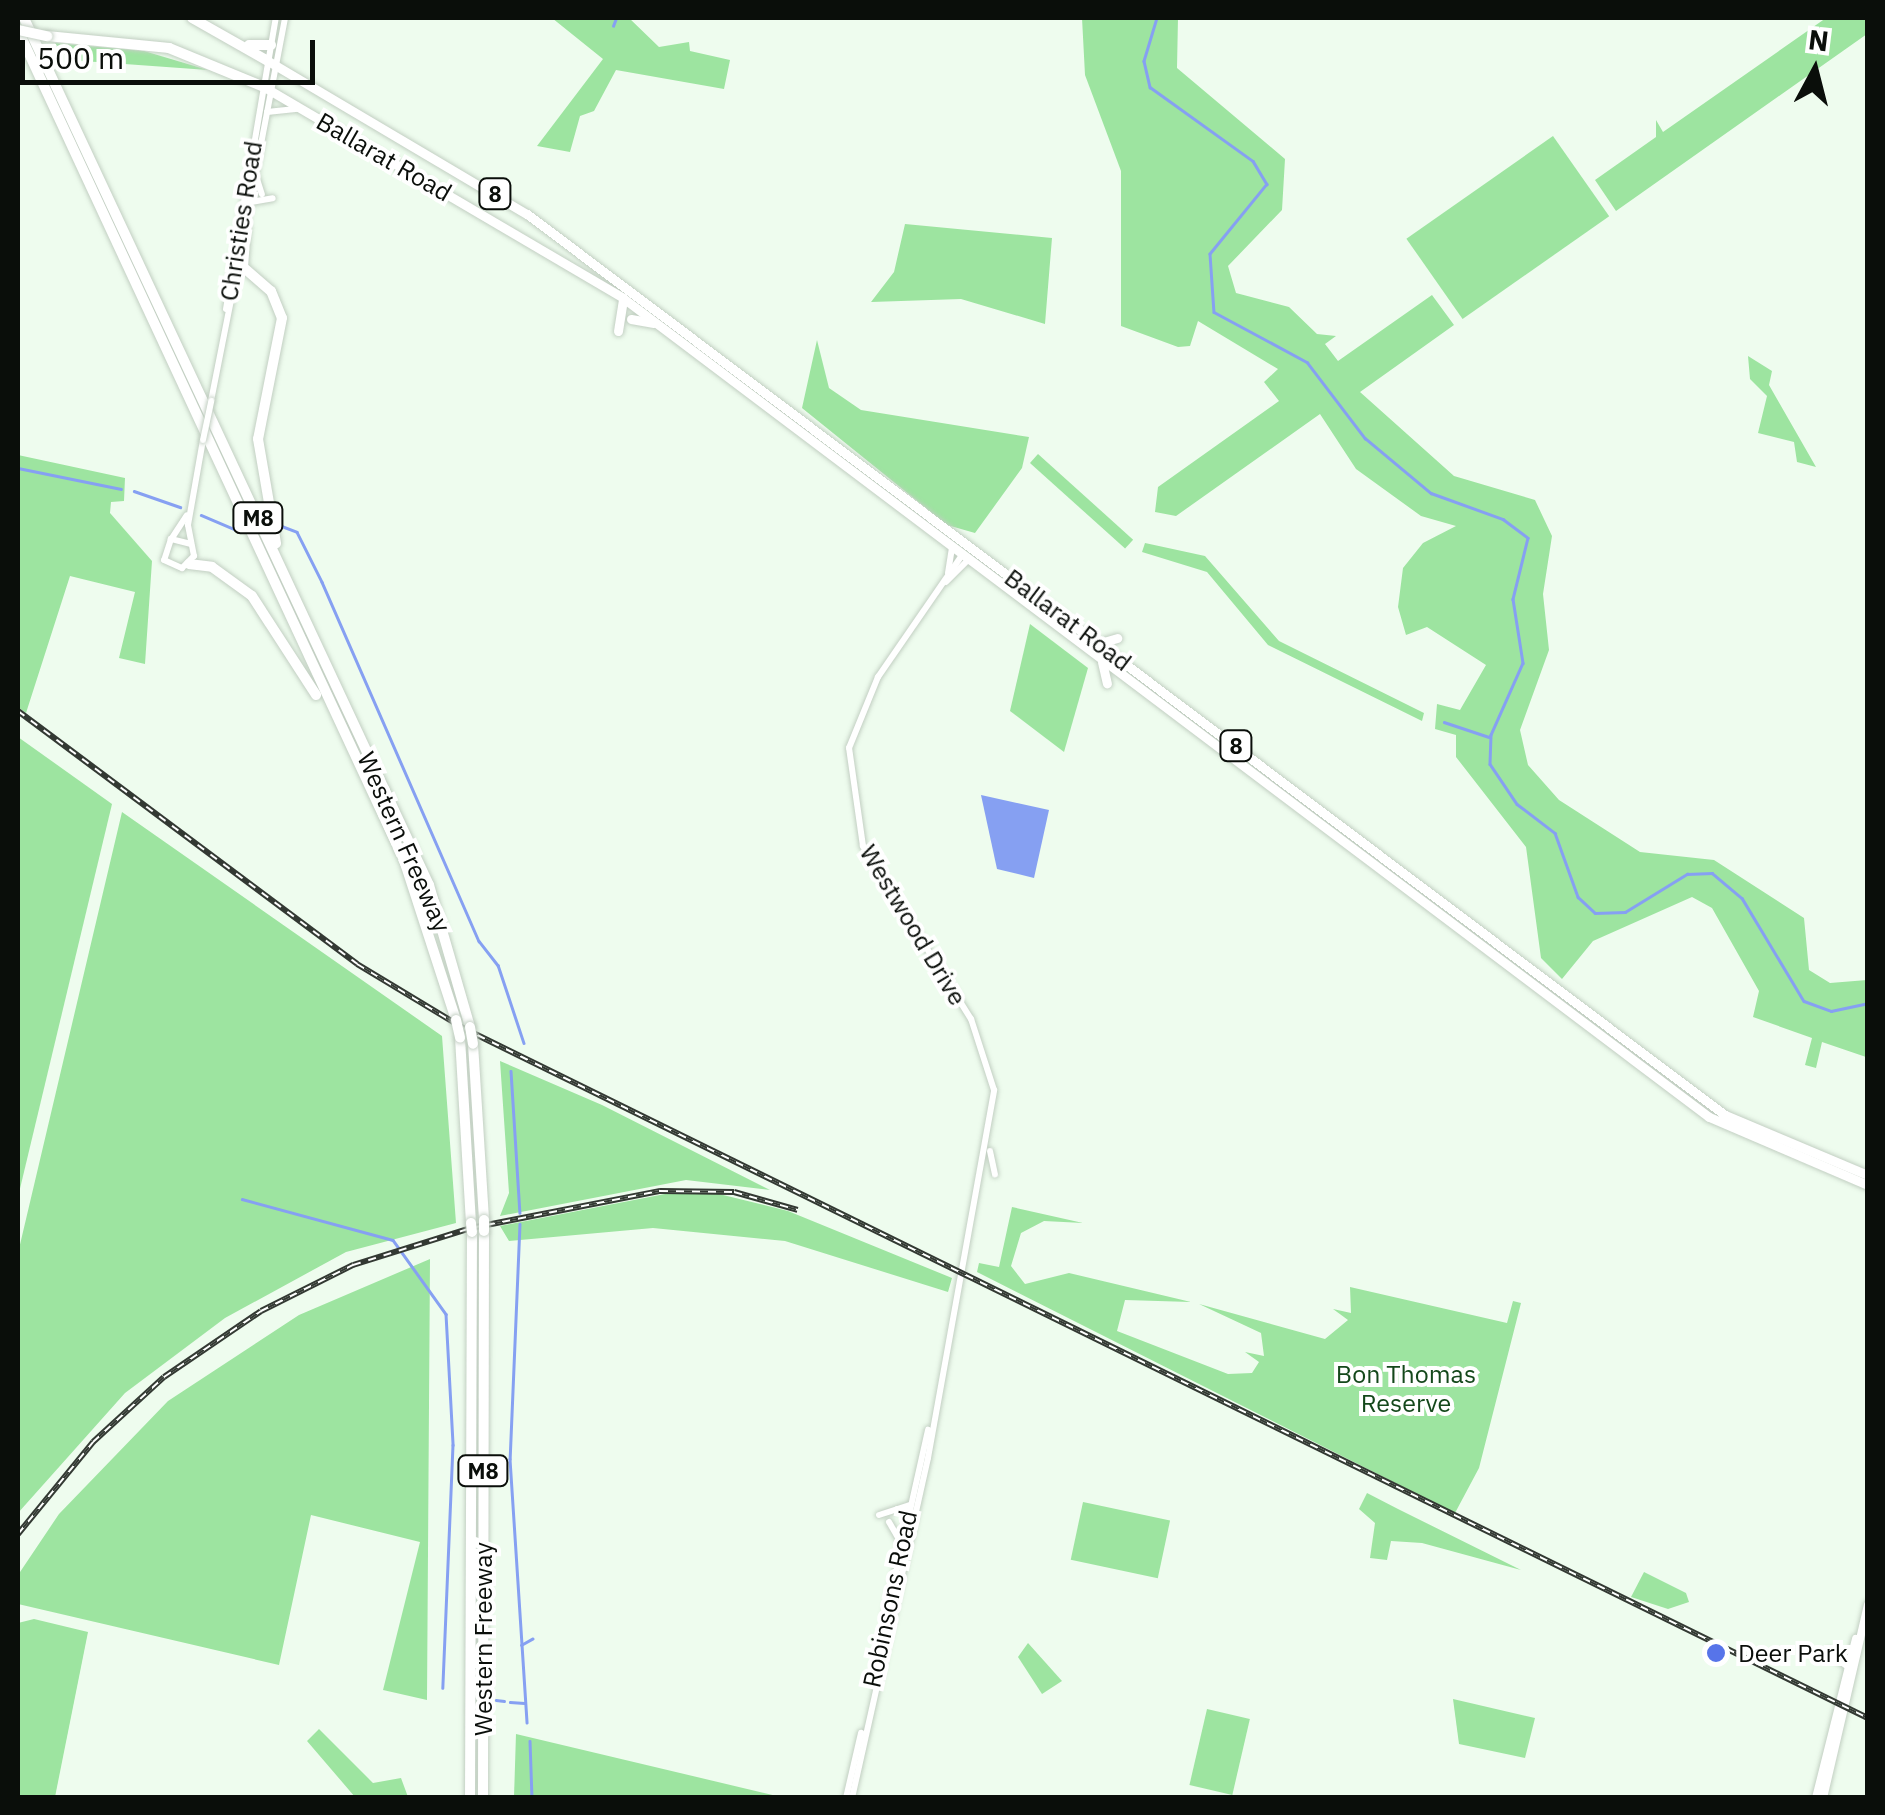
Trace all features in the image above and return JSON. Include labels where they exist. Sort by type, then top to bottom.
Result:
[{"type":"highway","name":"Western Freeway","points":[[24,18],[91,145],[299,611],[429,885],[470,1027],[478,1226],[482,1798]]},
{"type":"highway","points":[[195,20],[260,50],[271,46]]},
{"type":"highway","name":"8","points":[[195,20],[271,63]]},
{"type":"highway","name":"Western Freeway","points":[[18,30],[418,894],[456,1020],[478,1226],[470,1798]]},
{"type":"highway","name":"8","points":[[18,30],[169,48],[267,89]]},
{"type":"highway","name":"Ballarat Road","points":[[271,63],[527,214],[952,547],[1100,643],[1752,1143],[1868,1186]]},
{"type":"highway","name":"Ballarat Road","points":[[267,89],[623,298],[656,324],[697,347],[1102,660],[1661,1074],[1752,1132],[1868,1175]]},
{"type":"highway","points":[[246,226],[242,265],[262,282],[282,323],[260,422],[260,486],[299,611]]},
{"type":"highway","points":[[236,276],[262,282]]},
{"type":"highway","points":[[618,331],[623,298]]},
{"type":"highway","points":[[630,320],[656,324]]},
{"type":"highway","points":[[189,564],[212,567],[267,612],[352,756]]},
{"type":"highway","points":[[1100,643],[1117,638]]},
{"type":"highway","points":[[1102,660],[1106,684]]},
{"type":"highway","points":[[1124,676],[1126,664]]},
{"type":"main road","points":[[267,89],[276,18]]},
{"type":"main road","points":[[271,63],[285,18]]},
{"type":"main road","points":[[282,36],[286,72]]},
{"type":"main road","name":"Christies Road","points":[[189,564],[191,504],[246,226],[248,193],[266,113],[267,89]]},
{"type":"main road","name":"Christies Road","points":[[220,355],[267,89]]},
{"type":"main road","points":[[266,113],[309,113]]},
{"type":"main road","points":[[258,154],[262,194]]},
{"type":"main road","points":[[249,204],[273,198]]},
{"type":"main road","points":[[225,315],[236,276]]},
{"type":"main road","name":"Christies Road","points":[[172,538],[191,504]]},
{"type":"main road","points":[[189,564],[164,560],[172,538],[191,544]]},
{"type":"main road","points":[[947,578],[952,547]]},
{"type":"main road","name":"Westwood Drive","points":[[947,578],[967,556]]},
{"type":"main road","name":"Westwood Drive","points":[[967,556],[947,578],[866,699],[850,748],[849,790],[863,846],[980,1039],[994,1090],[982,1171]]},
{"type":"main road","points":[[990,1135],[994,1174]]},
{"type":"main road","name":"Robinsons Road","points":[[851,1798],[982,1171]]},
{"type":"main road","name":"Robinsons Road","points":[[851,1798],[935,1400]]},
{"type":"main road","points":[[879,1514],[910,1505]]},
{"type":"main road","points":[[889,1522],[902,1544]]},
{"type":"main road","points":[[1819,1798],[1849,1666],[1868,1605]]},
{"type":"main road","points":[[1829,1652],[1849,1666]]},
{"type":"green space","points":[[552,18],[629,18],[659,47],[689,42],[690,51],[730,60],[724,89],[616,70],[594,111],[580,116],[570,152],[537,146],[603,59]]},
{"type":"green space","points":[[1082,18],[1178,18],[1177,68],[1285,159],[1282,210],[1228,266],[1236,293],[1289,307],[1317,334],[1336,336],[1325,344],[1338,361],[1432,295],[1454,325],[1360,392],[1454,476],[1535,500],[1552,536],[1543,594],[1549,650],[1520,730],[1528,765],[1559,800],[1640,852],[1714,860],[1804,918],[1809,970],[1830,983],[1867,980],[1866,1057],[1822,1042],[1816,1068],[1805,1065],[1812,1038],[1753,1017],[1759,991],[1712,908],[1692,897],[1593,941],[1562,979],[1541,958],[1526,847],[1456,757],[1456,735],[1435,729],[1437,704],[1460,710],[1486,665],[1427,627],[1406,635],[1398,607],[1403,568],[1423,543],[1456,526],[1421,516],[1356,469],[1320,414],[1176,516],[1155,512],[1158,487],[1279,401],[1264,382],[1278,369],[1198,321],[1190,346],[1178,347],[1121,326],[1121,171],[1085,75]]},
{"type":"green space","points":[[1826,18],[1867,18],[1867,34],[1616,211],[1595,180],[1656,137],[1656,120],[1663,132]]},
{"type":"green space","points":[[55,43],[144,51],[208,70],[69,60]]},
{"type":"green space","points":[[1553,136],[1609,216],[1463,319],[1406,239]]},
{"type":"green space","points":[[905,224],[1052,238],[1045,324],[961,299],[871,302],[894,272]]},
{"type":"green space","points":[[817,340],[829,388],[861,410],[1029,437],[1022,468],[975,533],[947,525],[802,408]]},
{"type":"green space","points":[[1748,356],[1772,371],[1769,385],[1816,467],[1797,462],[1794,442],[1758,433],[1767,396],[1750,379]]},
{"type":"green space","points":[[1038,454],[1133,540],[1125,549],[1030,463]]},
{"type":"green space","points":[[18,455],[125,478],[124,501],[111,502],[110,513],[152,561],[145,664],[119,658],[135,592],[70,576],[26,713],[18,707]]},
{"type":"green space","points":[[1145,543],[1205,556],[1279,641],[1424,713],[1422,721],[1268,645],[1207,572],[1142,552]]},
{"type":"green space","points":[[1030,624],[1088,668],[1064,752],[1010,711]]},
{"type":"green space","points":[[18,737],[112,804],[18,1197]]},
{"type":"green space","points":[[122,812],[442,1036],[456,1223],[346,1252],[225,1318],[125,1393],[18,1513],[18,1253]]},
{"type":"green space","points":[[500,1061],[602,1105],[770,1190],[686,1180],[500,1216],[509,1193]]},
{"type":"green space","points":[[665,1194],[719,1194],[788,1211],[952,1278],[948,1292],[785,1241],[653,1228],[509,1241],[500,1226]]},
{"type":"green space","name":"Bon Thomas Reserve","points":[[1012,1207],[1083,1223],[1044,1221],[1021,1233],[1011,1266],[1025,1284],[1069,1273],[1191,1302],[1125,1300],[1117,1331],[1228,1374],[1252,1373],[1259,1362],[1245,1352],[1264,1356],[1261,1333],[1199,1304],[1325,1339],[1348,1320],[1333,1309],[1351,1313],[1350,1287],[1507,1323],[1513,1301],[1521,1303],[1479,1468],[1455,1513],[977,1272],[979,1263],[999,1267]]},
{"type":"green space","points":[[430,1259],[427,1700],[383,1690],[420,1542],[311,1515],[279,1665],[18,1604],[18,1575],[59,1514],[168,1401],[299,1315]]},
{"type":"green space","points":[[1367,1493],[1521,1570],[1422,1543],[1391,1541],[1387,1560],[1370,1558],[1375,1523],[1359,1509]]},
{"type":"green space","points":[[1083,1502],[1170,1521],[1158,1578],[1071,1560]]},
{"type":"green space","points":[[1644,1572],[1686,1593],[1689,1602],[1668,1609],[1631,1597]]},
{"type":"green space","points":[[34,1619],[88,1632],[55,1797],[18,1797],[18,1623]]},
{"type":"green space","points":[[1028,1643],[1062,1681],[1042,1694],[1018,1657]]},
{"type":"green space","points":[[1453,1699],[1535,1718],[1525,1758],[1459,1744]]},
{"type":"green space","points":[[1207,1709],[1250,1719],[1232,1795],[1189,1785]]},
{"type":"green space","points":[[319,1729],[373,1783],[401,1778],[408,1797],[355,1797],[307,1741]]},
{"type":"green space","points":[[516,1734],[781,1797],[514,1797]]},
{"type":"water","points":[[981,795],[1049,810],[1034,878],[997,869]]},
{"type":"waterway","points":[[613,26],[616,18]]},
{"type":"waterway","points":[[1157,18],[1144,61],[1150,87],[1253,161],[1267,184],[1210,254],[1214,312],[1307,362],[1365,438],[1431,493],[1503,519],[1528,538],[1513,599],[1523,663],[1491,735],[1490,764],[1517,804],[1555,833],[1578,897],[1595,913],[1625,912],[1687,874],[1712,873],[1742,898],[1804,1001],[1831,1011],[1868,1003]]},
{"type":"waterway","points":[[18,468],[121,489]]},
{"type":"waterway","points":[[134,491],[180,507]]},
{"type":"waterway","points":[[201,515],[237,530]]},
{"type":"waterway","points":[[279,525],[297,532],[322,582],[479,941],[498,965],[524,1043]]},
{"type":"waterway","points":[[1444,722],[1489,737]]},
{"type":"waterway","points":[[511,1071],[520,1213]]},
{"type":"waterway","points":[[242,1199],[393,1240],[446,1314],[453,1445],[443,1688]]},
{"type":"waterway","points":[[520,1224],[510,1459],[527,1722]]},
{"type":"waterway","points":[[521,1645],[532,1639]]},
{"type":"waterway","points":[[496,1700],[504,1701]]},
{"type":"waterway","points":[[510,1702],[524,1703]]},
{"type":"waterway","points":[[530,1741],[532,1798]]},
{"type":"railway","points":[[18,711],[357,964],[463,1028],[1868,1718]]},
{"type":"railway","points":[[18,1534],[93,1442],[164,1377],[261,1311],[353,1265],[471,1228],[660,1191],[734,1192],[798,1210]]},
{"type":"place","name":"Deer Park","points":[[1716,1653]]}]
